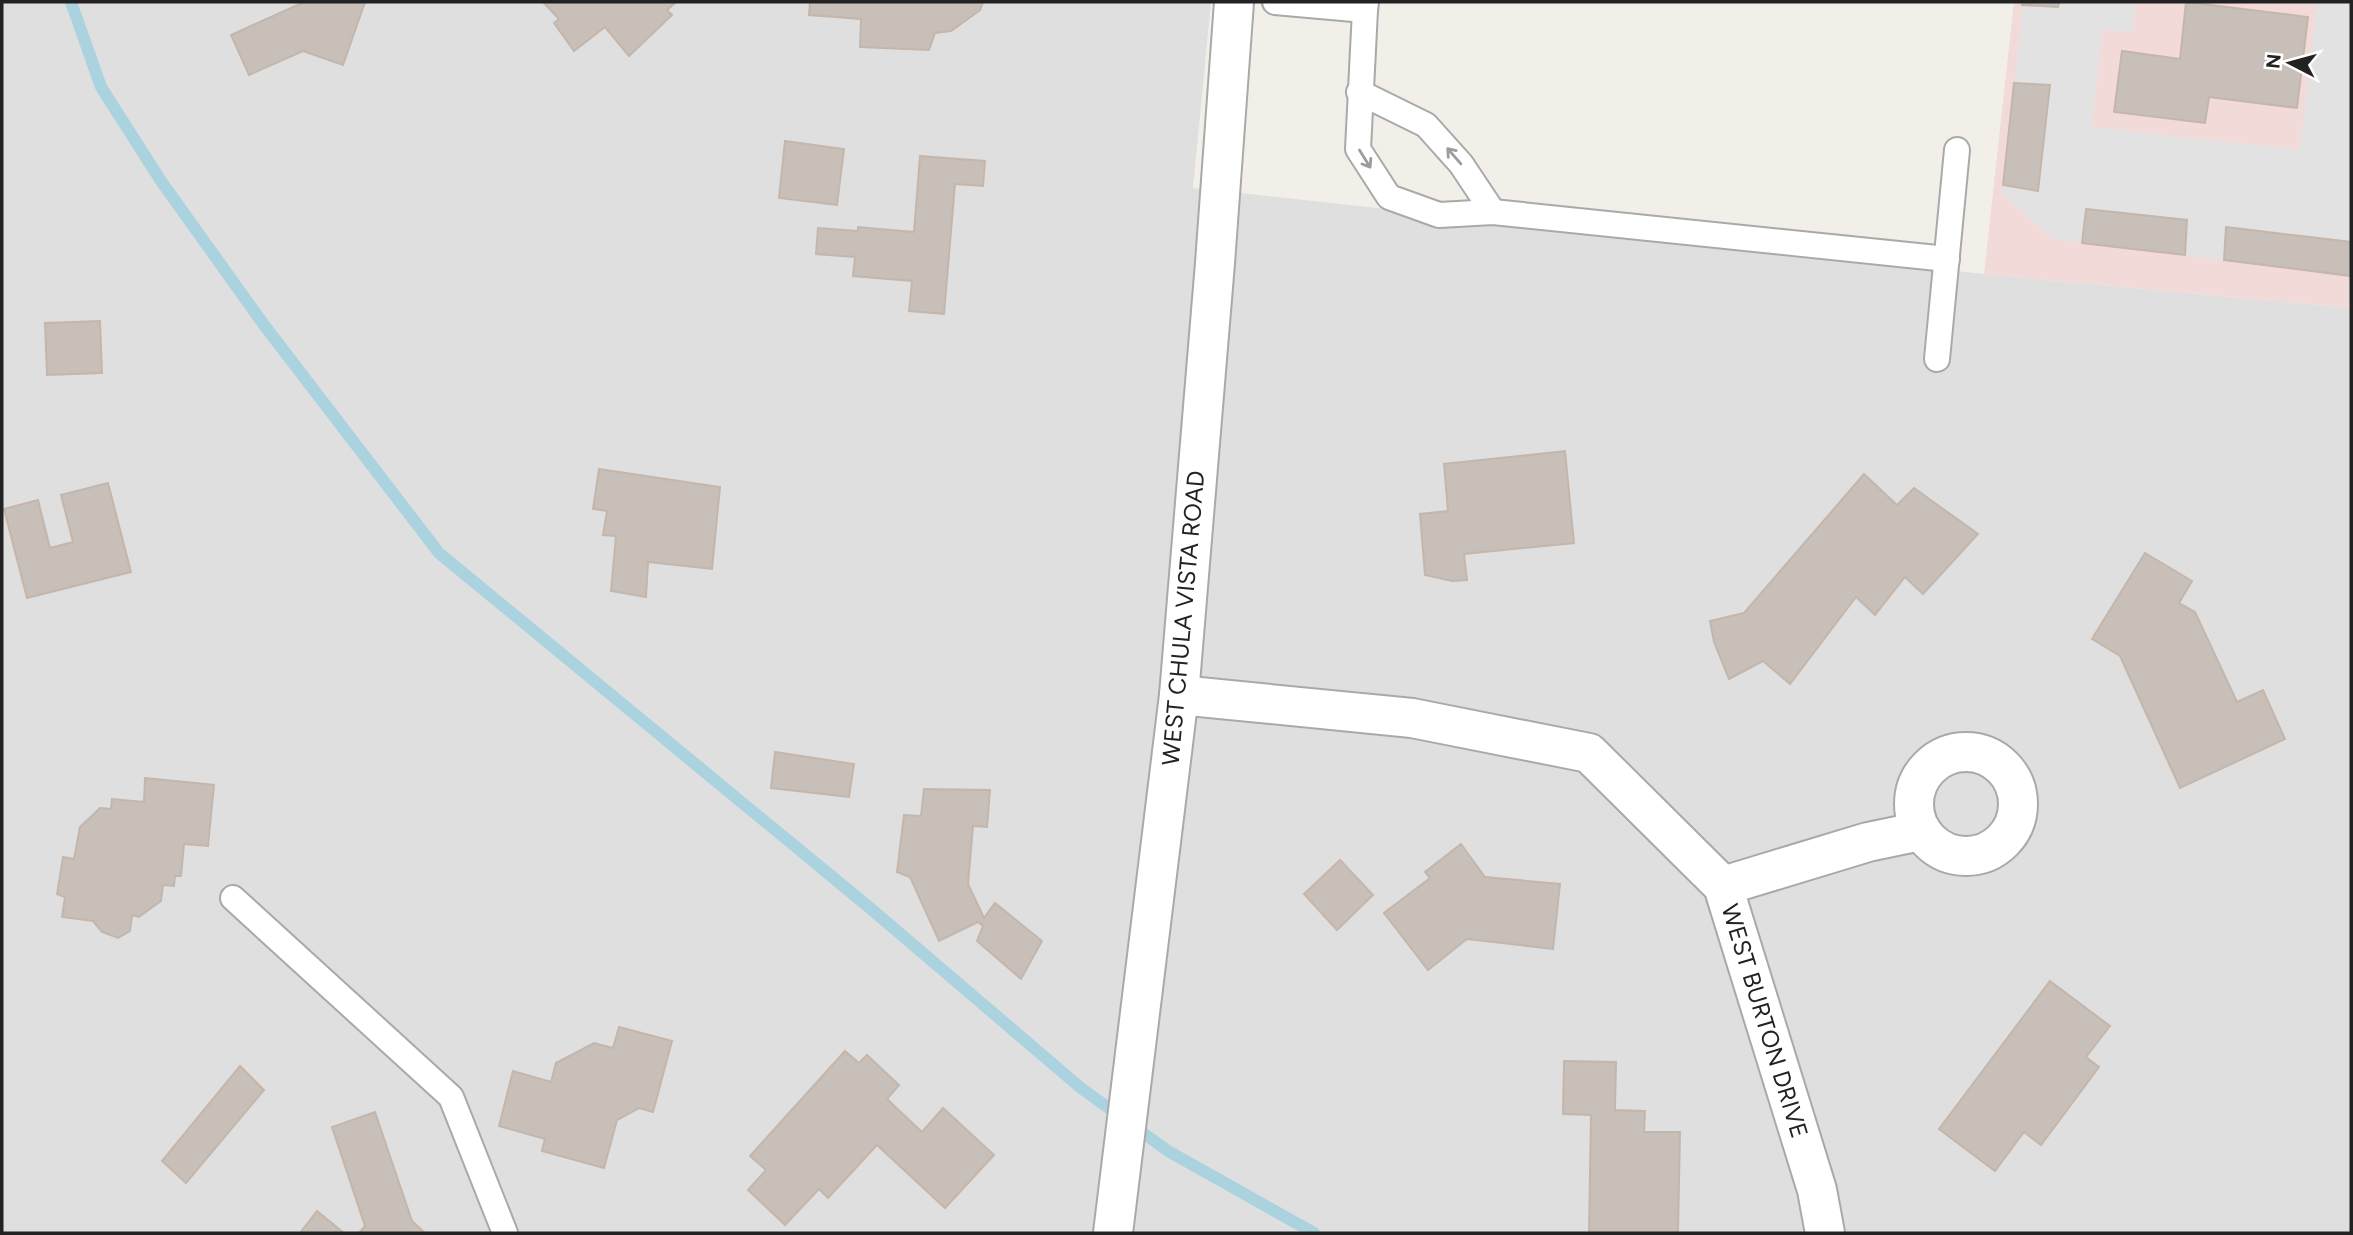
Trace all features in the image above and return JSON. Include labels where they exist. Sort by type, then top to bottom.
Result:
[{"type":"street","name":"WEST CHULA VISTA ROAD","points":[[1113,1233],[1179,695],[1234,2]]},
{"type":"street","points":[[1179,695],[1412,718],[1589,753],[1723,886]]},
{"type":"street","name":"WEST BURTON DRIVE","points":[[1825,1233],[1817,1190],[1723,886],[1868,842],[1921,831]]},
{"type":"lane","points":[[1275,2],[1366,6],[1359,92],[1358,149],[1389,197],[1439,215],[1493,212],[1947,259]]},
{"type":"lane","points":[[1359,92],[1426,125],[1461,164],[1493,212]]},
{"type":"lane","points":[[1937,359],[1958,150]]},
{"type":"lane","points":[[233,898],[451,1097],[505,1233]]},
{"type":"shaded area","points":[[2,2],[1211,2],[1193,188],[1984,274],[2351,308],[2351,1233],[2,1233]]},
{"type":"shaded area","points":[[2014,2],[2351,2],[2351,308],[1984,274]]},
{"type":"shaded area","points":[[2023,2],[2136,2],[2133,33],[2103,29],[2091,127],[2300,150],[2317,2],[2351,2],[2351,276],[2053,239],[2002,194]]},
{"type":"building","points":[[304,2],[365,2],[343,65],[303,51],[249,75],[231,35]]},
{"type":"building","points":[[543,2],[676,2],[667,10],[672,15],[629,56],[605,27],[574,51],[554,23],[559,19]]},
{"type":"building","points":[[810,2],[983,2],[980,10],[951,31],[935,33],[929,50],[860,47],[861,19],[809,15]]},
{"type":"building","points":[[2023,2],[2059,2],[2058,7],[2022,5]]},
{"type":"building","points":[[2186,2],[2308,17],[2297,108],[2209,97],[2205,123],[2114,112],[2122,51],[2180,59]]},
{"type":"building","points":[[2014,83],[2050,85],[2038,191],[2003,185]]},
{"type":"building","points":[[785,141],[844,149],[837,205],[779,198]]},
{"type":"building","points":[[920,156],[985,161],[983,186],[955,184],[944,314],[909,311],[912,281],[853,276],[855,257],[816,254],[818,228],[858,231],[858,227],[914,232]]},
{"type":"building","points":[[2086,209],[2187,220],[2185,255],[2082,243]]},
{"type":"building","points":[[2226,227],[2351,242],[2351,276],[2224,260]]},
{"type":"building","points":[[100,321],[102,373],[47,375],[45,323]]},
{"type":"building","points":[[1565,451],[1574,543],[1464,554],[1467,580],[1452,581],[1425,575],[1420,514],[1448,511],[1444,464]]},
{"type":"building","points":[[599,469],[720,487],[712,569],[648,562],[646,597],[611,591],[616,536],[603,535],[607,511],[593,509]]},
{"type":"building","points":[[1864,474],[1897,505],[1914,488],[1978,534],[1923,594],[1905,577],[1875,615],[1856,597],[1790,684],[1763,661],[1729,679],[1714,642],[1710,621],[1744,613]]},
{"type":"building","points":[[108,483],[131,572],[27,598],[4,509],[38,500],[50,548],[73,542],[61,495]]},
{"type":"building","points":[[2145,553],[2192,581],[2179,603],[2195,612],[2237,702],[2263,690],[2285,739],[2180,788],[2120,656],[2092,639]]},
{"type":"building","points":[[775,752],[854,764],[849,797],[771,788]]},
{"type":"building","points":[[145,778],[214,785],[208,846],[184,844],[181,876],[175,876],[174,886],[163,885],[161,901],[139,917],[132,915],[130,931],[118,938],[102,932],[93,921],[62,917],[65,897],[57,894],[63,857],[74,859],[80,827],[100,808],[111,809],[112,799],[144,802]]},
{"type":"building","points":[[924,789],[990,790],[987,827],[973,826],[968,884],[984,918],[995,903],[1042,941],[1021,979],[977,941],[983,926],[978,922],[939,941],[910,877],[897,872],[904,815],[921,816]]},
{"type":"building","points":[[1461,844],[1485,877],[1560,884],[1553,949],[1467,939],[1428,970],[1384,913],[1430,878],[1425,872]]},
{"type":"building","points":[[1340,860],[1373,895],[1337,930],[1304,894]]},
{"type":"building","points":[[2050,981],[2110,1026],[2086,1057],[2099,1067],[2041,1145],[2024,1132],[1995,1171],[1939,1129]]},
{"type":"building","points":[[619,1027],[672,1041],[653,1112],[639,1108],[617,1120],[604,1168],[542,1151],[545,1139],[499,1126],[513,1071],[551,1082],[556,1063],[594,1043],[613,1048]]},
{"type":"building","points":[[845,1051],[859,1063],[867,1055],[899,1085],[887,1099],[922,1132],[943,1108],[994,1155],[945,1208],[877,1145],[828,1198],[819,1189],[785,1225],[748,1190],[766,1170],[750,1156]]},
{"type":"building","points":[[1564,1061],[1616,1062],[1615,1110],[1645,1111],[1644,1132],[1680,1132],[1678,1233],[1589,1233],[1591,1115],[1563,1114]]},
{"type":"building","points":[[240,1066],[264,1090],[186,1183],[162,1161]]},
{"type":"building","points":[[375,1112],[412,1221],[425,1233],[359,1233],[365,1226],[332,1127]]},
{"type":"building","points":[[317,1211],[344,1233],[300,1233]]},
{"type":"waterway","points":[[71,2],[101,87],[161,181],[264,325],[439,553],[870,908],[1081,1088],[1168,1151],[1314,1233]]}]
